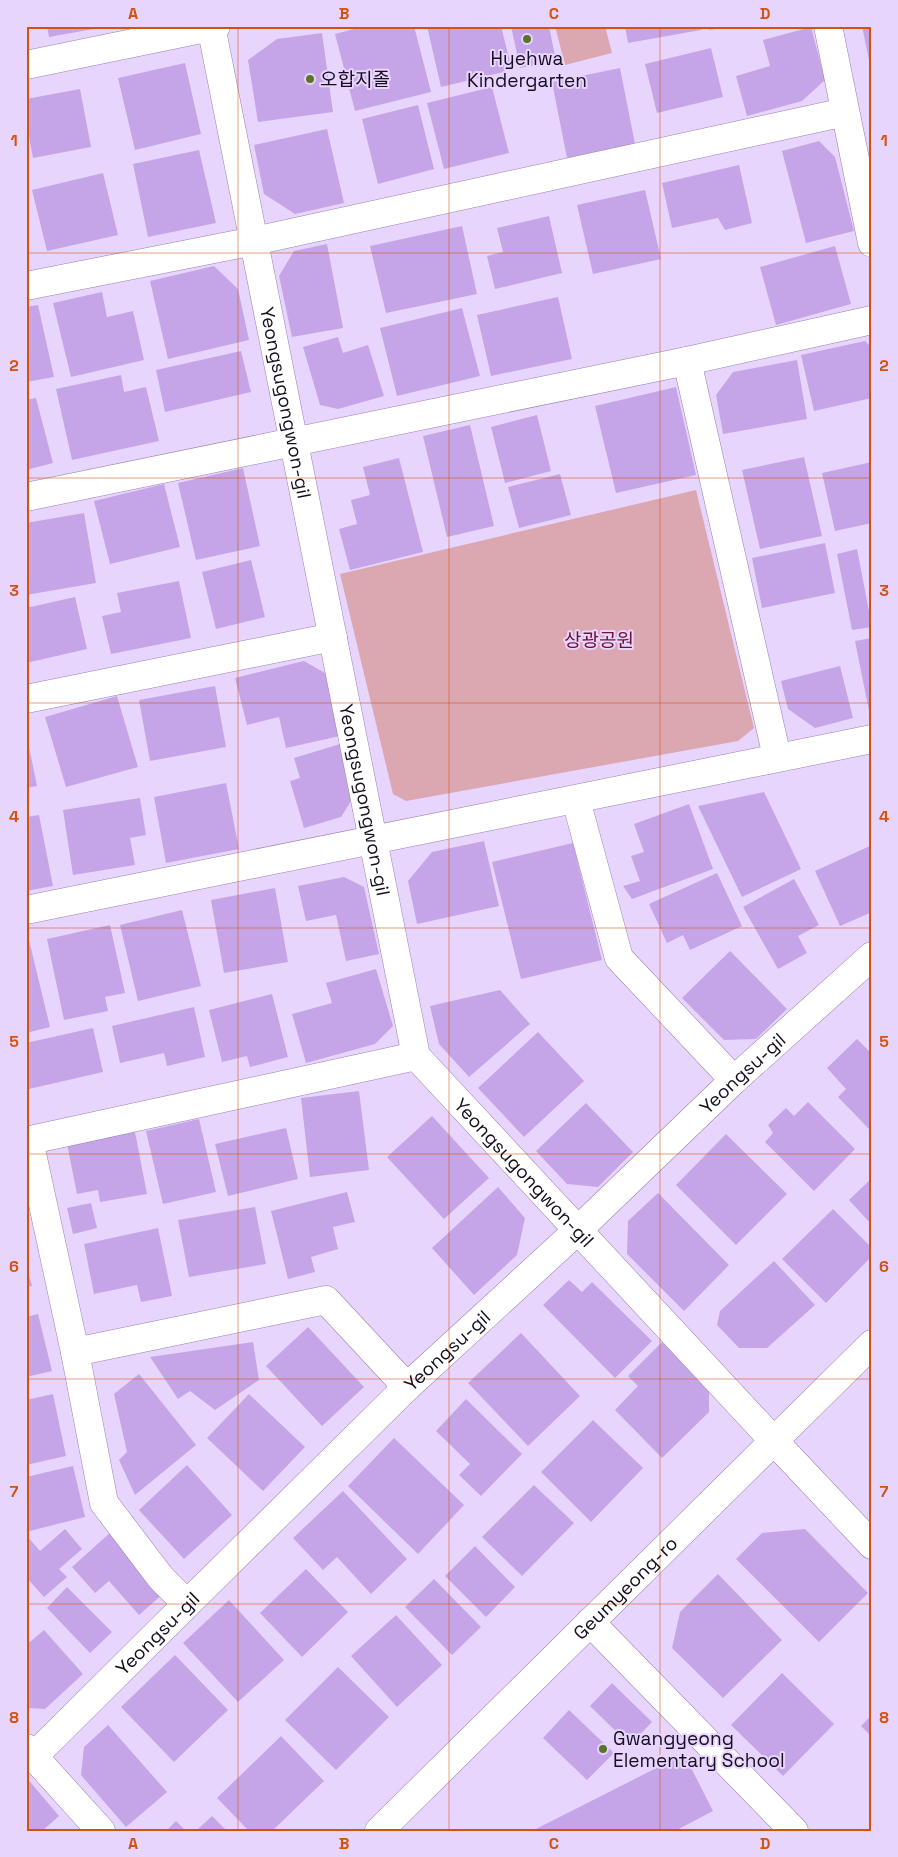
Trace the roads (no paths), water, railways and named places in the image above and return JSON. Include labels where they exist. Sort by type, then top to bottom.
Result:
[{"type":"street","points":[[828,26],[872,243]]},
{"type":"street","points":[[26,65],[213,27]]},
{"type":"street","name":"Yeongsugongwon-gil","points":[[213,27],[416,1056],[872,1545]]},
{"type":"street","points":[[26,286],[254,241],[846,112]]},
{"type":"street","points":[[26,497],[688,361],[872,320]]},
{"type":"street","points":[[688,361],[777,757]]},
{"type":"street","points":[[26,699],[333,637]]},
{"type":"street","points":[[26,910],[872,739]]},
{"type":"street","points":[[576,800],[620,958],[734,1080]]},
{"type":"street","name":"Yeongsu-gil","points":[[101,1831],[30,1752],[186,1604],[407,1388],[578,1230],[734,1080],[872,956]]},
{"type":"street","points":[[186,1604],[161,1578],[104,1503],[75,1352],[28,1141],[416,1056]]},
{"type":"street","points":[[75,1352],[326,1300],[407,1388]]},
{"type":"street","name":"Geumyeong-ro","points":[[378,1831],[872,1344]]},
{"type":"street","points":[[590,1622],[794,1831]]},
{"type":"place","name":"Hyehwa Kindergarten","points":[[527,39]]},
{"type":"place","name":"오합지졸","points":[[310,79]]},
{"type":"place","name":"Gwangyeong Elementary School","points":[[603,1749]]},
{"type":"park label","name":"상광공원","points":[[599,640]]}]
